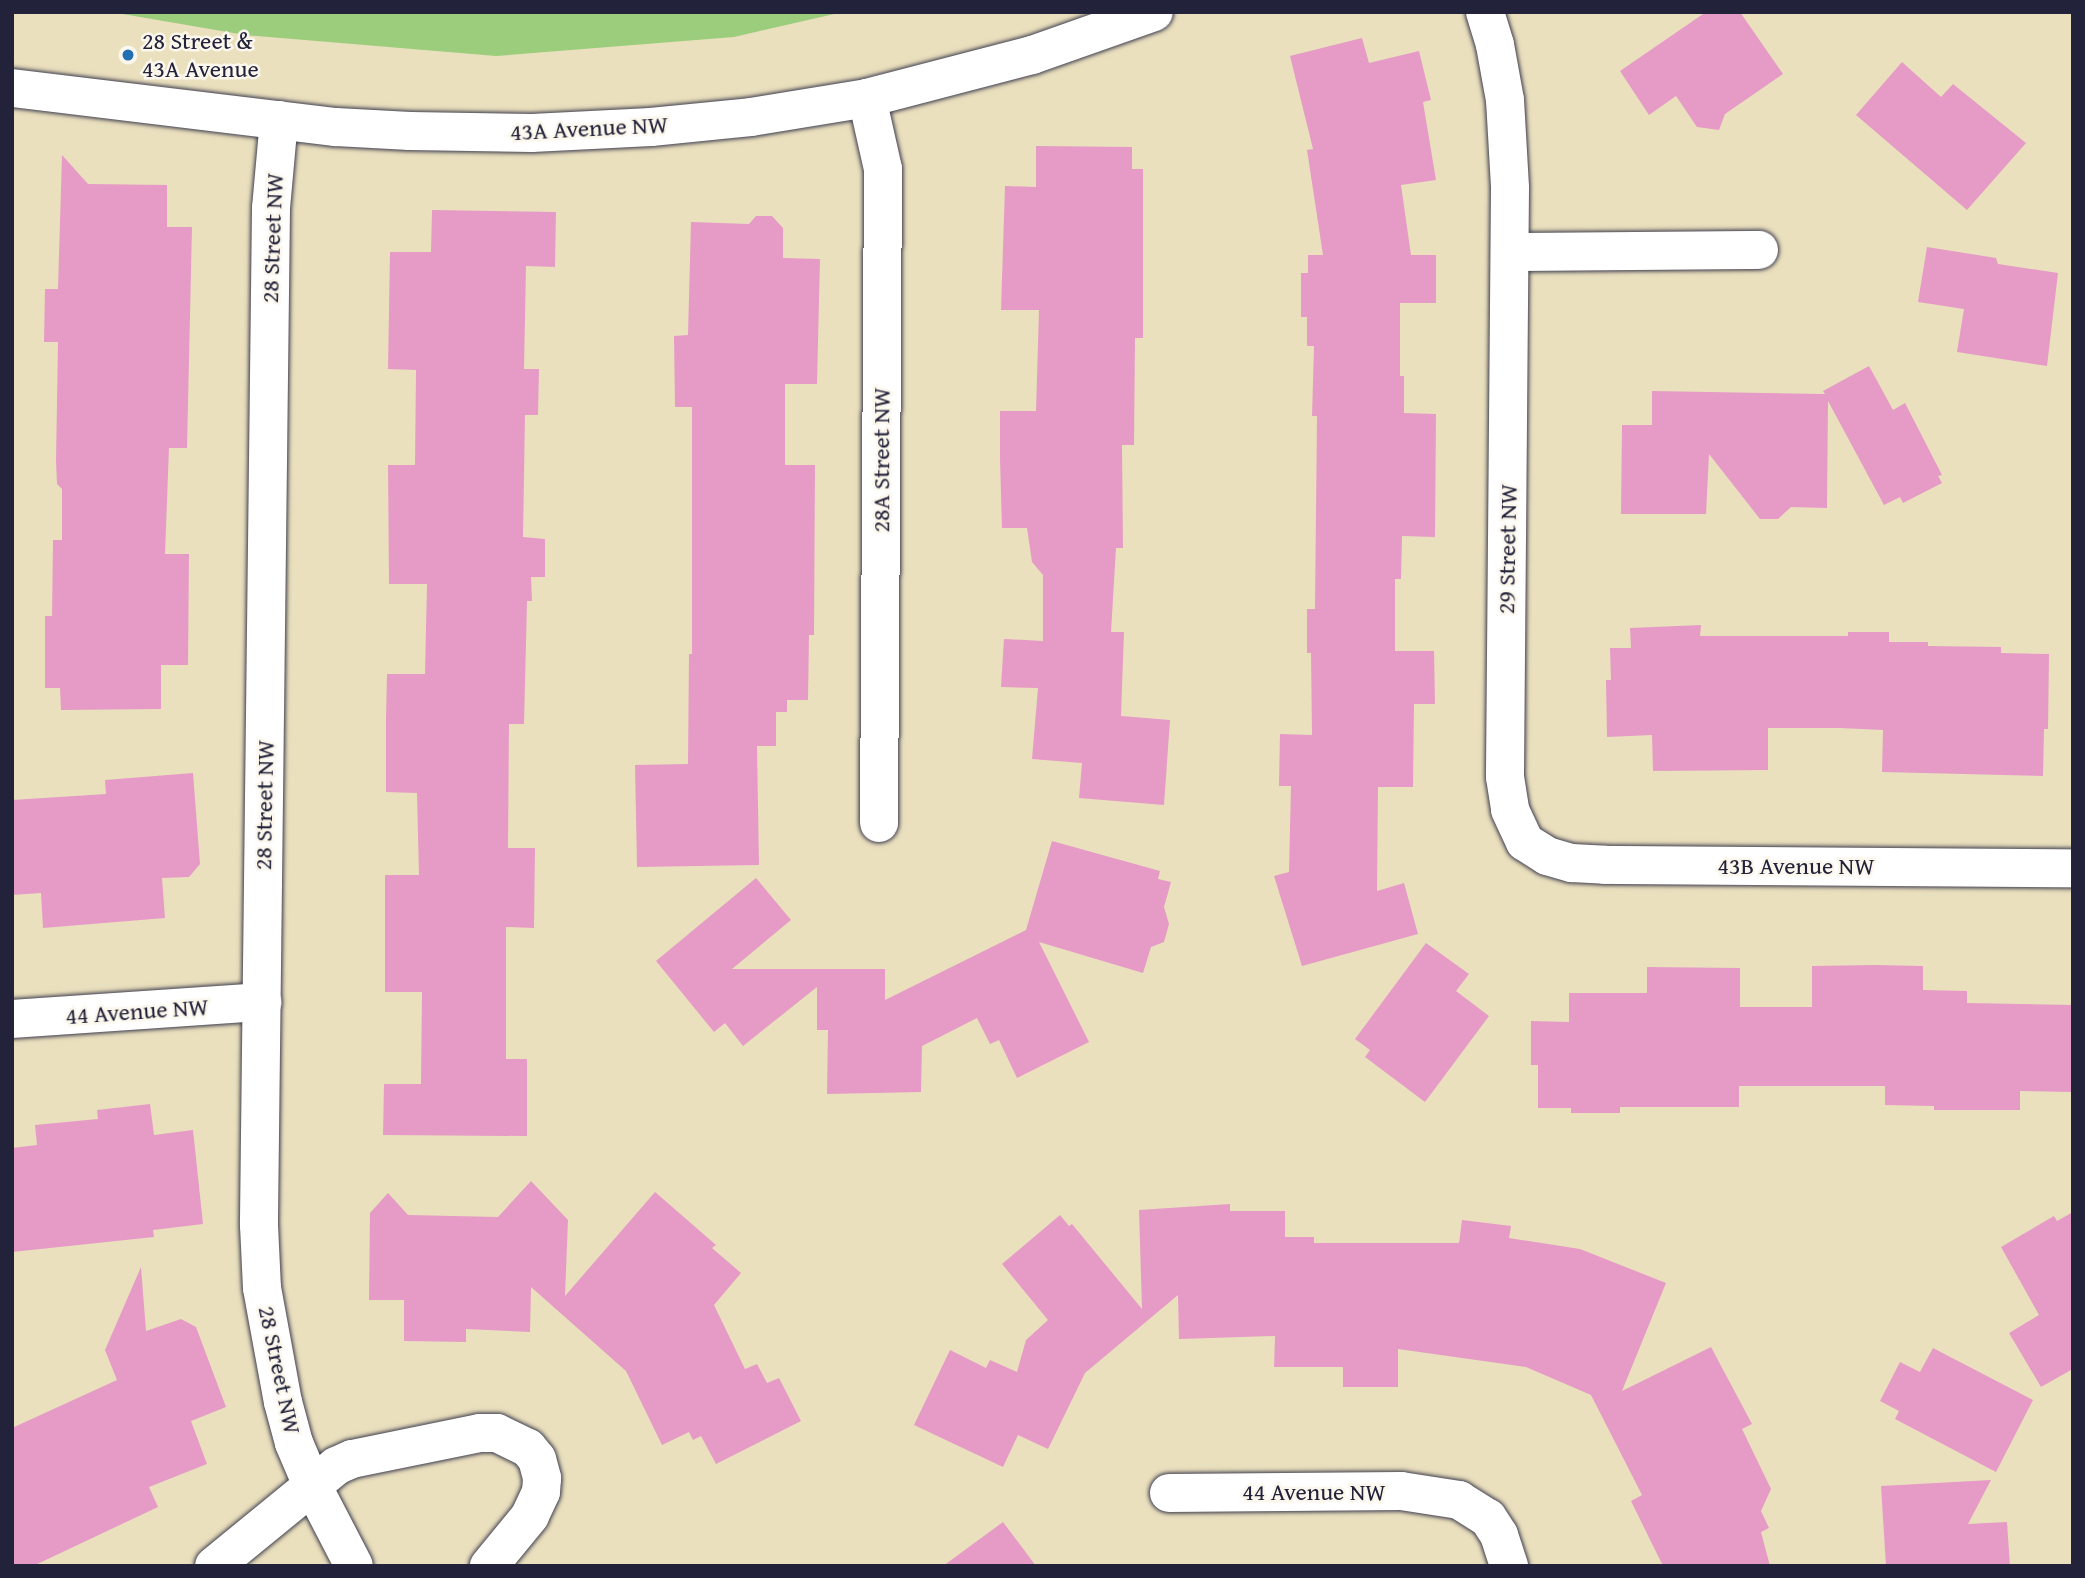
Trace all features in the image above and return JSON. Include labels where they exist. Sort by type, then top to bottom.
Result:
[{"type":"street","name":"43A Avenue NW","points":[[12,88],[279,120],[410,131],[532,133],[651,127],[726,120],[867,98],[1032,55],[1154,12]]},
{"type":"street","name":"29 Street NW","points":[[1485,12],[1495,45],[1504,100],[1511,252],[1504,777],[1510,810],[1525,842]]},
{"type":"street","name":"28A Street NW","points":[[867,98],[883,169],[879,823]]},
{"type":"street","name":"28 Street NW","points":[[279,120],[271,208],[259,1225],[262,1288],[283,1402],[295,1443],[354,1566]]},
{"type":"street","points":[[1511,252],[1759,250]]},
{"type":"street","name":"43B Avenue NW","points":[[1525,842],[1546,856],[1572,863],[1605,865],[2073,868]]},
{"type":"street","name":"44 Avenue NW","points":[[12,1020],[262,1002]]},
{"type":"street","points":[[214,1566],[335,1466],[352,1459],[481,1433],[498,1433],[512,1437],[528,1448],[537,1460],[541,1492],[530,1517],[489,1566]]},
{"type":"street","name":"44 Avenue NW","points":[[1169,1493],[1401,1491],[1459,1500],[1488,1518],[1499,1535],[1509,1566]]},
{"type":"green space","points":[[111,12],[843,12],[734,37],[496,56],[245,35]]},
{"type":"building","points":[[1706,12],[1740,12],[1783,74],[1725,114],[1719,130],[1697,127],[1676,96],[1649,115],[1620,71]]},
{"type":"building","points":[[1362,38],[1369,63],[1419,51],[1431,100],[1423,102],[1436,180],[1401,185],[1411,255],[1436,255],[1436,303],[1400,303],[1400,376],[1404,376],[1404,413],[1436,414],[1435,537],[1402,536],[1401,579],[1395,579],[1395,651],[1434,651],[1435,704],[1414,704],[1413,787],[1378,787],[1377,891],[1404,883],[1418,934],[1302,966],[1274,876],[1289,872],[1291,786],[1279,786],[1280,734],[1312,735],[1311,653],[1307,653],[1307,609],[1315,609],[1317,416],[1312,416],[1314,346],[1307,346],[1307,317],[1301,317],[1301,273],[1308,273],[1308,255],[1323,255],[1307,150],[1313,149],[1290,56]]},
{"type":"building","points":[[1902,62],[1941,97],[1953,84],[2026,143],[1967,210],[1856,115]]},
{"type":"building","points":[[1036,146],[1132,147],[1132,169],[1143,169],[1143,338],[1135,338],[1134,445],[1122,445],[1123,548],[1116,548],[1111,632],[1124,632],[1121,716],[1170,720],[1164,805],[1079,798],[1082,763],[1032,759],[1038,688],[1001,687],[1004,639],[1043,641],[1043,575],[1032,562],[1027,528],[1002,528],[1000,459],[1000,411],[1036,411],[1039,310],[1001,310],[1005,186],[1036,187]]},
{"type":"building","points":[[62,155],[88,184],[167,185],[167,227],[192,227],[187,448],[169,448],[165,554],[189,554],[188,665],[161,665],[161,709],[61,710],[60,688],[45,688],[45,616],[52,616],[53,540],[62,540],[62,489],[57,484],[56,461],[58,342],[44,342],[45,289],[58,289]]},
{"type":"building","points":[[432,210],[556,212],[555,267],[526,266],[524,369],[539,369],[538,415],[525,415],[523,537],[545,539],[545,577],[531,577],[532,601],[527,601],[524,724],[509,724],[508,848],[535,848],[534,928],[506,927],[506,1059],[527,1059],[527,1136],[383,1135],[384,1084],[421,1084],[422,992],[385,992],[385,875],[419,875],[417,793],[386,792],[386,719],[387,674],[425,674],[427,584],[389,584],[388,465],[415,465],[416,370],[388,369],[390,252],[431,252]]},
{"type":"building","points":[[756,216],[772,216],[783,228],[783,258],[820,259],[817,384],[785,384],[785,465],[815,465],[814,635],[809,635],[808,700],[787,700],[787,712],[776,712],[776,746],[757,746],[759,865],[637,867],[635,765],[688,764],[689,654],[692,654],[692,407],[675,407],[674,336],[688,335],[691,222],[749,224]]},
{"type":"building","points":[[1927,247],[1996,258],[1998,264],[2058,273],[2047,366],[1957,352],[1964,309],[1918,302]]},
{"type":"building","points":[[1869,366],[1893,410],[1905,403],[1942,475],[1938,476],[1942,483],[1903,503],[1900,497],[1884,505],[1828,401],[1827,508],[1791,507],[1778,519],[1760,519],[1709,454],[1706,514],[1621,514],[1622,425],[1652,425],[1652,391],[1825,394],[1823,391]]},
{"type":"building","points":[[1701,625],[1700,636],[1848,636],[1848,632],[1889,632],[1889,642],[1928,642],[1928,646],[2001,647],[2001,653],[2049,654],[2048,729],[2044,729],[2043,776],[1882,772],[1883,730],[1840,728],[1768,728],[1768,770],[1653,771],[1652,735],[1607,737],[1606,680],[1611,680],[1610,648],[1631,648],[1630,628]]},
{"type":"building","points":[[193,773],[200,864],[189,877],[162,878],[165,918],[43,928],[41,893],[12,895],[12,800],[106,794],[105,780]]},
{"type":"building","points":[[1052,841],[1160,871],[1158,879],[1171,882],[1164,907],[1169,924],[1164,942],[1151,947],[1143,973],[1039,942],[1089,1042],[1017,1078],[999,1040],[990,1044],[977,1018],[922,1046],[921,1092],[827,1094],[828,1030],[817,1030],[817,987],[743,1046],[725,1023],[714,1032],[656,961],[756,878],[791,920],[732,969],[885,969],[885,1000],[1026,930]]},
{"type":"building","points":[[1426,943],[1469,974],[1456,991],[1489,1016],[1425,1102],[1365,1057],[1370,1050],[1355,1039]]},
{"type":"building","points":[[1812,966],[1923,966],[1923,990],[1967,991],[1967,1003],[2073,1005],[2073,1092],[2020,1091],[2020,1110],[1934,1110],[1934,1106],[1885,1105],[1885,1086],[1739,1086],[1739,1107],[1620,1107],[1620,1113],[1571,1113],[1571,1108],[1538,1108],[1538,1065],[1531,1065],[1531,1021],[1569,1022],[1569,993],[1647,993],[1647,967],[1740,968],[1740,1007],[1812,1007]]},
{"type":"building","points":[[150,1104],[154,1135],[193,1130],[203,1224],[153,1230],[154,1237],[12,1252],[12,1148],[37,1145],[35,1125],[98,1119],[97,1110]]},
{"type":"building","points":[[531,1181],[568,1220],[565,1296],[655,1192],[716,1245],[712,1248],[741,1273],[714,1305],[745,1369],[757,1364],[767,1383],[779,1378],[801,1421],[716,1464],[701,1436],[693,1440],[689,1432],[662,1445],[626,1371],[531,1287],[530,1332],[466,1329],[466,1342],[404,1341],[404,1300],[369,1300],[370,1213],[388,1193],[408,1215],[498,1217]]},
{"type":"building","points":[[1230,1204],[1230,1211],[1285,1211],[1285,1237],[1314,1237],[1314,1243],[1459,1243],[1462,1220],[1511,1226],[1509,1238],[1580,1249],[1666,1283],[1622,1391],[1711,1347],[1752,1424],[1742,1429],[1771,1489],[1761,1511],[1769,1528],[1761,1532],[1770,1566],[1663,1566],[1631,1501],[1642,1495],[1591,1395],[1526,1367],[1398,1349],[1398,1387],[1343,1387],[1343,1367],[1274,1367],[1275,1336],[1179,1339],[1178,1295],[1085,1373],[1048,1449],[1018,1435],[1003,1467],[914,1425],[950,1350],[986,1368],[990,1360],[1017,1372],[1026,1340],[1048,1320],[1002,1264],[1060,1215],[1069,1226],[1072,1224],[1142,1309],[1139,1210]]},
{"type":"building","points":[[2073,1212],[2073,1373],[2071,1370],[2041,1387],[2009,1333],[2039,1315],[2001,1247],[2054,1216],[2057,1221]]},
{"type":"building","points":[[141,1267],[146,1331],[181,1319],[196,1327],[226,1407],[191,1421],[207,1464],[149,1487],[158,1507],[33,1566],[12,1566],[12,1428],[117,1380],[105,1350]]},
{"type":"building","points":[[1933,1348],[2033,1400],[1996,1472],[1895,1419],[1899,1411],[1880,1401],[1900,1362],[1920,1372]]},
{"type":"building","points":[[1991,1480],[1968,1524],[2007,1522],[2010,1566],[1886,1566],[1881,1486]]},
{"type":"building","points":[[1003,1522],[1036,1566],[943,1566]]},
{"type":"place","name":"28 Street & 43A Avenue","points":[[128,55]]}]
